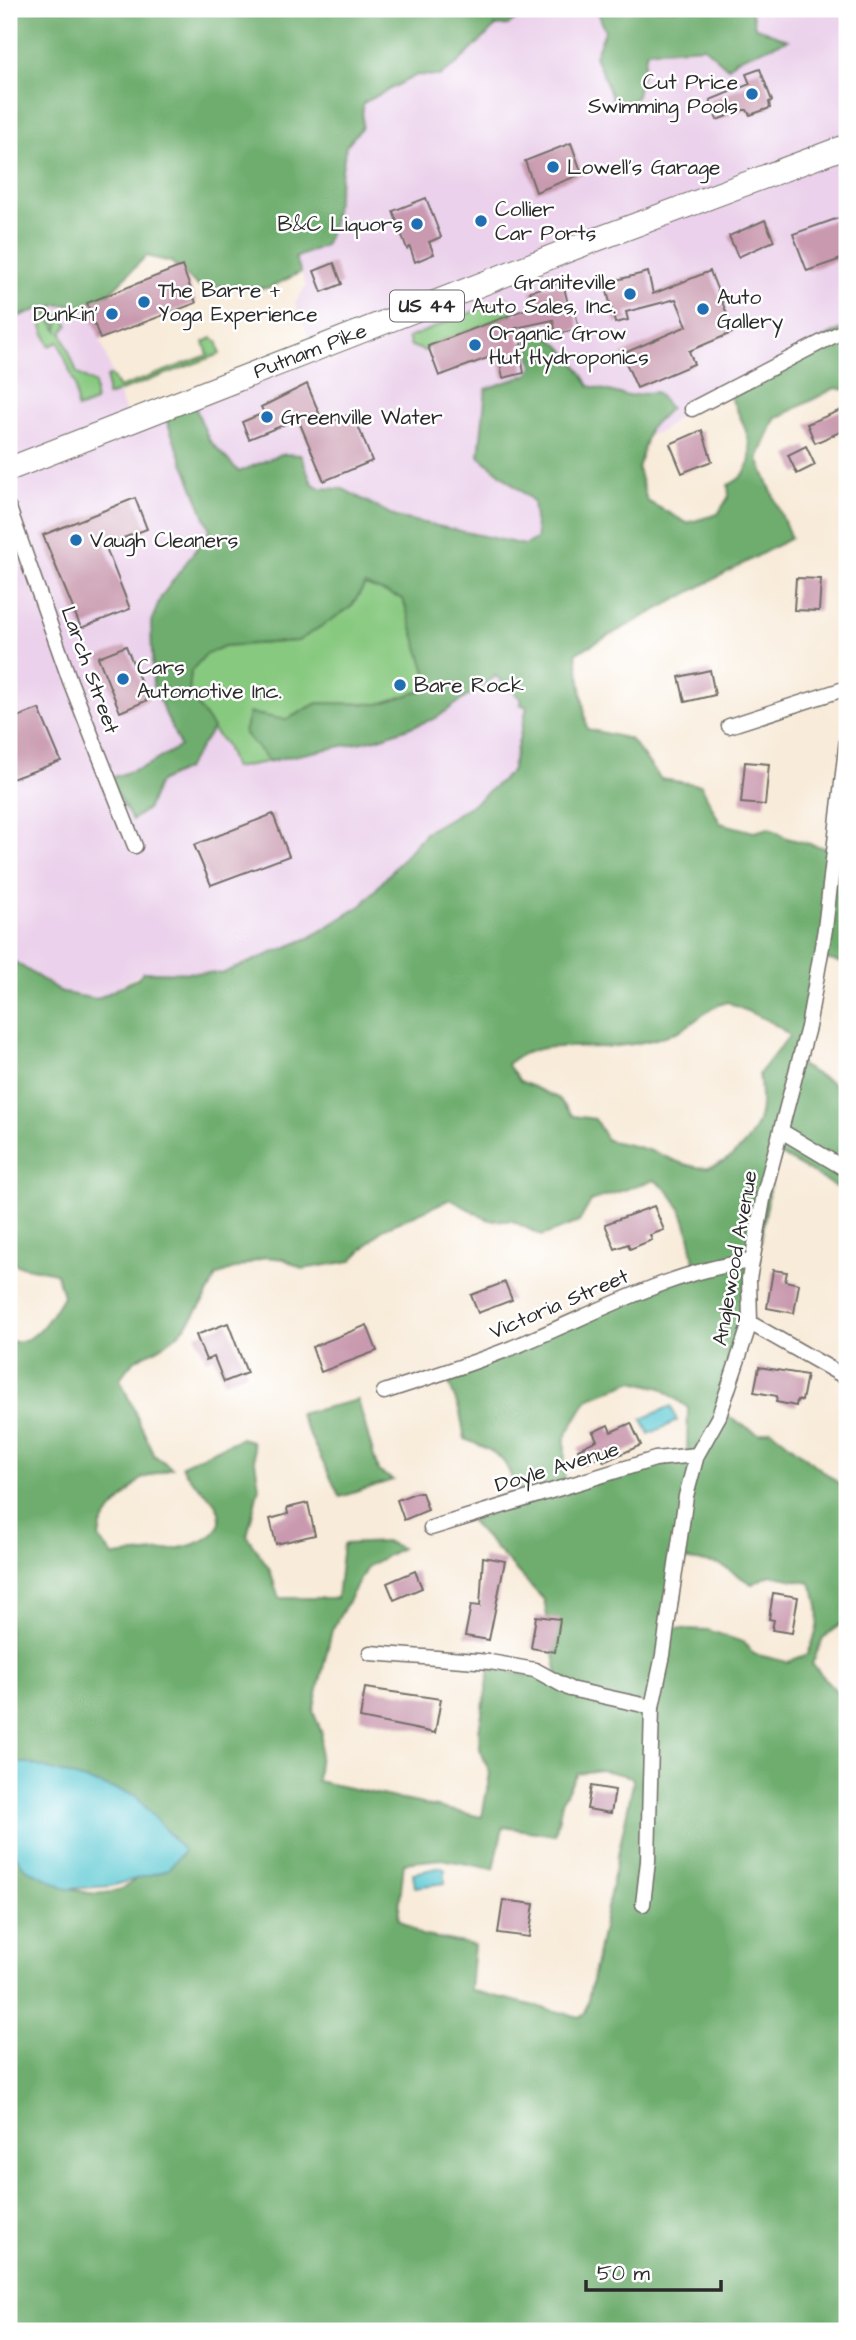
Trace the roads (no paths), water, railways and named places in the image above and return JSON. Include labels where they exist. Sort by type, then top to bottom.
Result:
[{"type":"main road","name":"Putnam Pike","points":[[9,469],[566,251],[847,146]]},
{"type":"street","points":[[692,409],[847,329]]},
{"type":"street","name":"Larch Street","points":[[9,508],[70,681],[135,846]]},
{"type":"street","points":[[729,726],[847,688]]},
{"type":"street","name":"Anglewood Avenue","points":[[643,1904],[648,1860],[652,1707],[663,1655],[686,1496],[697,1455],[719,1416],[750,1323],[749,1279],[764,1194],[783,1132],[809,1021],[842,845],[847,739]]},
{"type":"street","points":[[783,1132],[847,1170]]},
{"type":"street","name":"Victoria Street","points":[[384,1392],[521,1344],[656,1287],[722,1265],[752,1261]]},
{"type":"street","points":[[750,1323],[847,1378]]},
{"type":"street","name":"Doyle Avenue","points":[[431,1528],[655,1459],[697,1455]]},
{"type":"street","points":[[370,1653],[490,1662],[535,1670],[572,1689],[652,1707]]},
{"type":"water","points":[[671,1406],[677,1421],[649,1434],[642,1419]]},
{"type":"water","points":[[9,1763],[28,1763],[135,1795],[184,1851],[167,1870],[111,1886],[67,1889],[24,1867],[9,1845]]},
{"type":"water","points":[[442,1867],[445,1870],[445,1883],[415,1887],[413,1873]]},
{"type":"place","name":"Cut Price Swimming Pools","points":[[752,94]]},
{"type":"place","name":"Lowell's Garage","points":[[553,167]]},
{"type":"place","name":"Collier Car Ports","points":[[481,221]]},
{"type":"place","name":"B&C Liquors","points":[[417,224]]},
{"type":"place","name":"Graniteville Auto Sales, Inc.","points":[[630,294]]},
{"type":"place","name":"The Barre + Yoga Experience","points":[[144,302]]},
{"type":"place","name":"Auto Gallery","points":[[703,309]]},
{"type":"place","name":"Dunkin'","points":[[112,314]]},
{"type":"place","name":"Organic Grow Hut Hydroponics","points":[[475,345]]},
{"type":"place","name":"Greenville Water","points":[[267,417]]},
{"type":"place","name":"Vaugh Cleaners","points":[[76,540]]},
{"type":"place","name":"Cars Automotive Inc.","points":[[123,679]]},
{"type":"place","name":"Bare Rock","points":[[400,685]]}]
